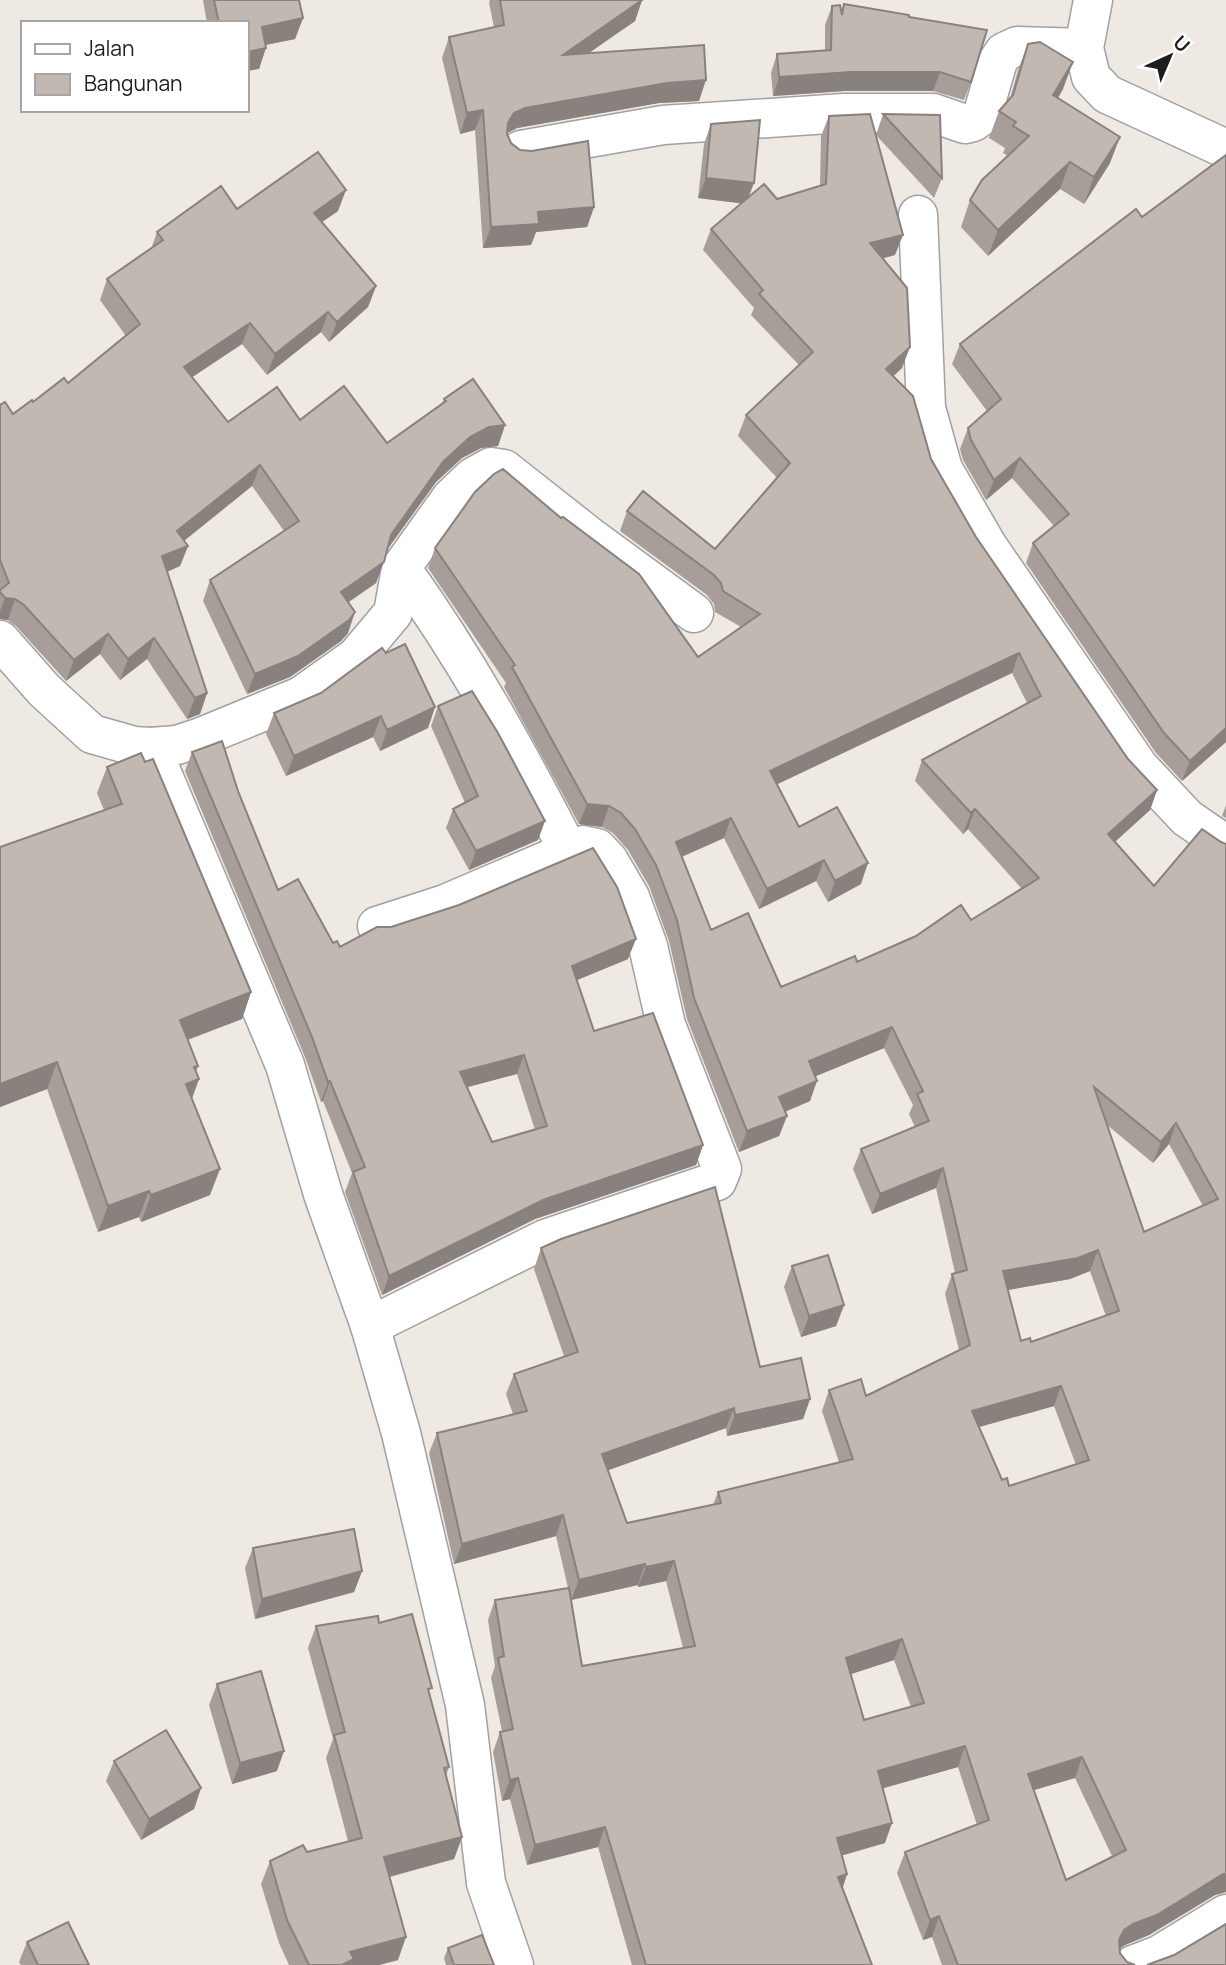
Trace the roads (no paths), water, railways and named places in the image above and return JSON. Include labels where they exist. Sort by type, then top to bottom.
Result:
[{"type":"street","points":[[1093,0],[1084,48],[1091,77],[1107,94],[1226,149]]},
{"type":"street","points":[[521,150],[663,125],[844,113],[933,113],[965,124],[982,116],[998,61],[1004,52],[1017,46],[1084,48]]},
{"type":"street","points":[[918,215],[926,408],[943,469],[987,545],[1139,766],[1187,818],[1226,845]]},
{"type":"street","points":[[0,639],[44,690],[92,734],[134,746],[151,747],[177,745],[201,737],[301,696],[356,657],[393,613],[401,568],[451,498],[474,477],[491,467],[504,469],[694,613]]},
{"type":"street","points":[[401,568],[439,621],[531,777],[568,850]]},
{"type":"street","points":[[151,747],[285,1065],[323,1194],[370,1326],[401,1433],[465,1705],[486,1883],[514,1965]]},
{"type":"street","points":[[370,1326],[545,1239],[709,1185],[717,1181],[722,1169],[666,1025],[648,946],[630,897],[609,861],[597,848],[583,845],[568,850],[445,904],[377,926]]},
{"type":"street","points":[[1133,1965],[1159,1955],[1226,1914]]}]
